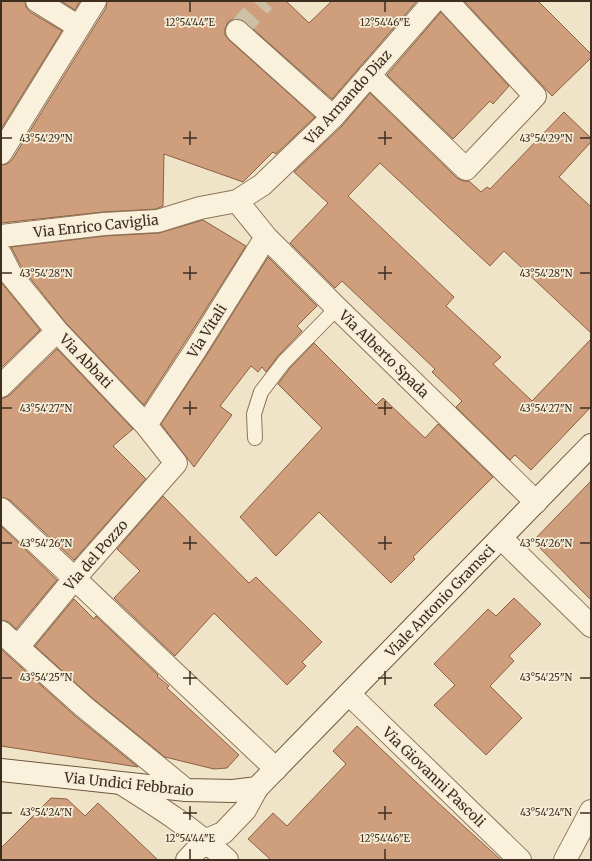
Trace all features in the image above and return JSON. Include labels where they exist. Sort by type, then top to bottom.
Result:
[{"type":"street","points":[[37,1],[78,27]]},
{"type":"street","points":[[1,153],[95,1]]},
{"type":"street","name":"Via Armando Diaz","points":[[237,201],[262,185],[333,117],[434,1]]},
{"type":"street","points":[[369,75],[466,169],[536,96],[447,1]]},
{"type":"street","points":[[237,31],[333,117]]},
{"type":"street","name":"Via Enrico Caviglia","points":[[1,236],[104,224],[158,221],[200,208],[237,201]]},
{"type":"street","name":"Via Alberto Spada","points":[[237,201],[266,237],[536,502]]},
{"type":"street","name":"Via Vitali","points":[[146,425],[196,349],[266,237]]},
{"type":"street","name":"Via Abbati","points":[[1,255],[11,275],[57,331],[146,425],[176,464]]},
{"type":"street","points":[[1,386],[57,331]]},
{"type":"street","name":"Viale Antonio Gramsci","points":[[206,840],[222,833],[245,810],[257,788],[591,445]]},
{"type":"street","name":"Via del Pozzo","points":[[18,647],[74,579],[176,464]]},
{"type":"street","points":[[1,509],[276,769]]},
{"type":"street","points":[[501,538],[591,626]]},
{"type":"street","points":[[1,632],[83,706],[186,790]]},
{"type":"street","name":"Via Giovanni Pascoli","points":[[349,694],[520,860]]},
{"type":"street","name":"Via Undici Febbraio","points":[[1,770],[186,790],[233,791],[257,788]]},
{"type":"street","points":[[122,784],[206,840],[227,860]]},
{"type":"street","points":[[565,860],[591,811]]},
{"type":"street","points":[[187,860],[206,840]]},
{"type":"lane","points":[[255,438],[254,414],[261,392],[284,362],[337,308]]},
{"type":"building","points":[[1,1],[25,1],[26,7],[30,12],[62,31],[1,129]]},
{"type":"building","points":[[61,1],[80,1],[75,10]]},
{"type":"building","points":[[107,1],[286,1],[309,23],[332,1],[417,1],[332,99],[245,22],[239,19],[233,19],[228,22],[225,29],[225,35],[229,40],[315,117],[276,154],[273,152],[243,182],[164,154],[163,206],[156,209],[103,212],[1,223],[1,165],[7,164],[12,160],[106,8]]},
{"type":"building","points":[[464,1],[538,1],[591,54],[591,58],[552,96]]},
{"type":"building","points":[[441,12],[509,86],[493,104],[490,101],[453,139],[387,75]]},
{"type":"building","points":[[370,93],[457,178],[463,181],[469,181],[481,192],[487,187],[490,189],[564,112],[591,138],[591,142],[559,177],[591,207],[591,333],[504,251],[490,266],[380,163],[348,196],[454,297],[446,306],[501,357],[493,364],[532,401],[591,339],[591,407],[531,470],[515,455],[510,460],[456,407],[462,401],[432,372],[435,369],[342,281],[335,288],[290,243],[328,203],[294,172],[342,126]]},
{"type":"building","points":[[203,220],[246,246],[144,405],[66,323],[22,268],[11,247],[105,236],[159,233]]},
{"type":"building","points":[[268,257],[317,306],[297,326],[302,331],[278,356],[266,372],[262,367],[258,372],[251,366],[220,406],[232,415],[194,467],[161,424],[206,356]]},
{"type":"building","points":[[1,282],[40,330],[1,368]]},
{"type":"building","points":[[314,343],[376,405],[383,398],[425,438],[438,424],[493,477],[413,557],[415,559],[391,583],[319,512],[276,556],[240,517],[322,428],[278,384],[290,368]]},
{"type":"building","points":[[57,349],[133,429],[113,446],[146,479],[74,560],[10,500],[1,497],[1,398],[10,395]]},
{"type":"building","points":[[591,481],[591,600],[533,541]]},
{"type":"building","points":[[163,496],[249,583],[256,577],[322,642],[302,662],[306,666],[287,685],[214,613],[175,656],[114,598],[140,571],[117,549]]},
{"type":"building","points":[[1,526],[57,580],[16,629],[9,622],[1,620]]},
{"type":"building","points":[[514,598],[541,624],[509,656],[514,661],[490,686],[522,718],[486,755],[434,705],[455,685],[434,664],[488,609],[496,616]]},
{"type":"building","points":[[74,599],[94,619],[96,616],[169,686],[167,688],[239,755],[227,768],[214,769],[165,757],[91,697],[35,646]]},
{"type":"building","points":[[1,649],[75,716],[138,767],[1,746]]},
{"type":"building","points":[[357,726],[501,860],[271,860],[248,839],[273,813],[287,826],[346,764],[333,751]]},
{"type":"building","points":[[51,798],[67,799],[85,816],[98,803],[158,860],[1,860],[1,848]]},
{"type":"tunnel","points":[[237,31],[264,1]]}]
